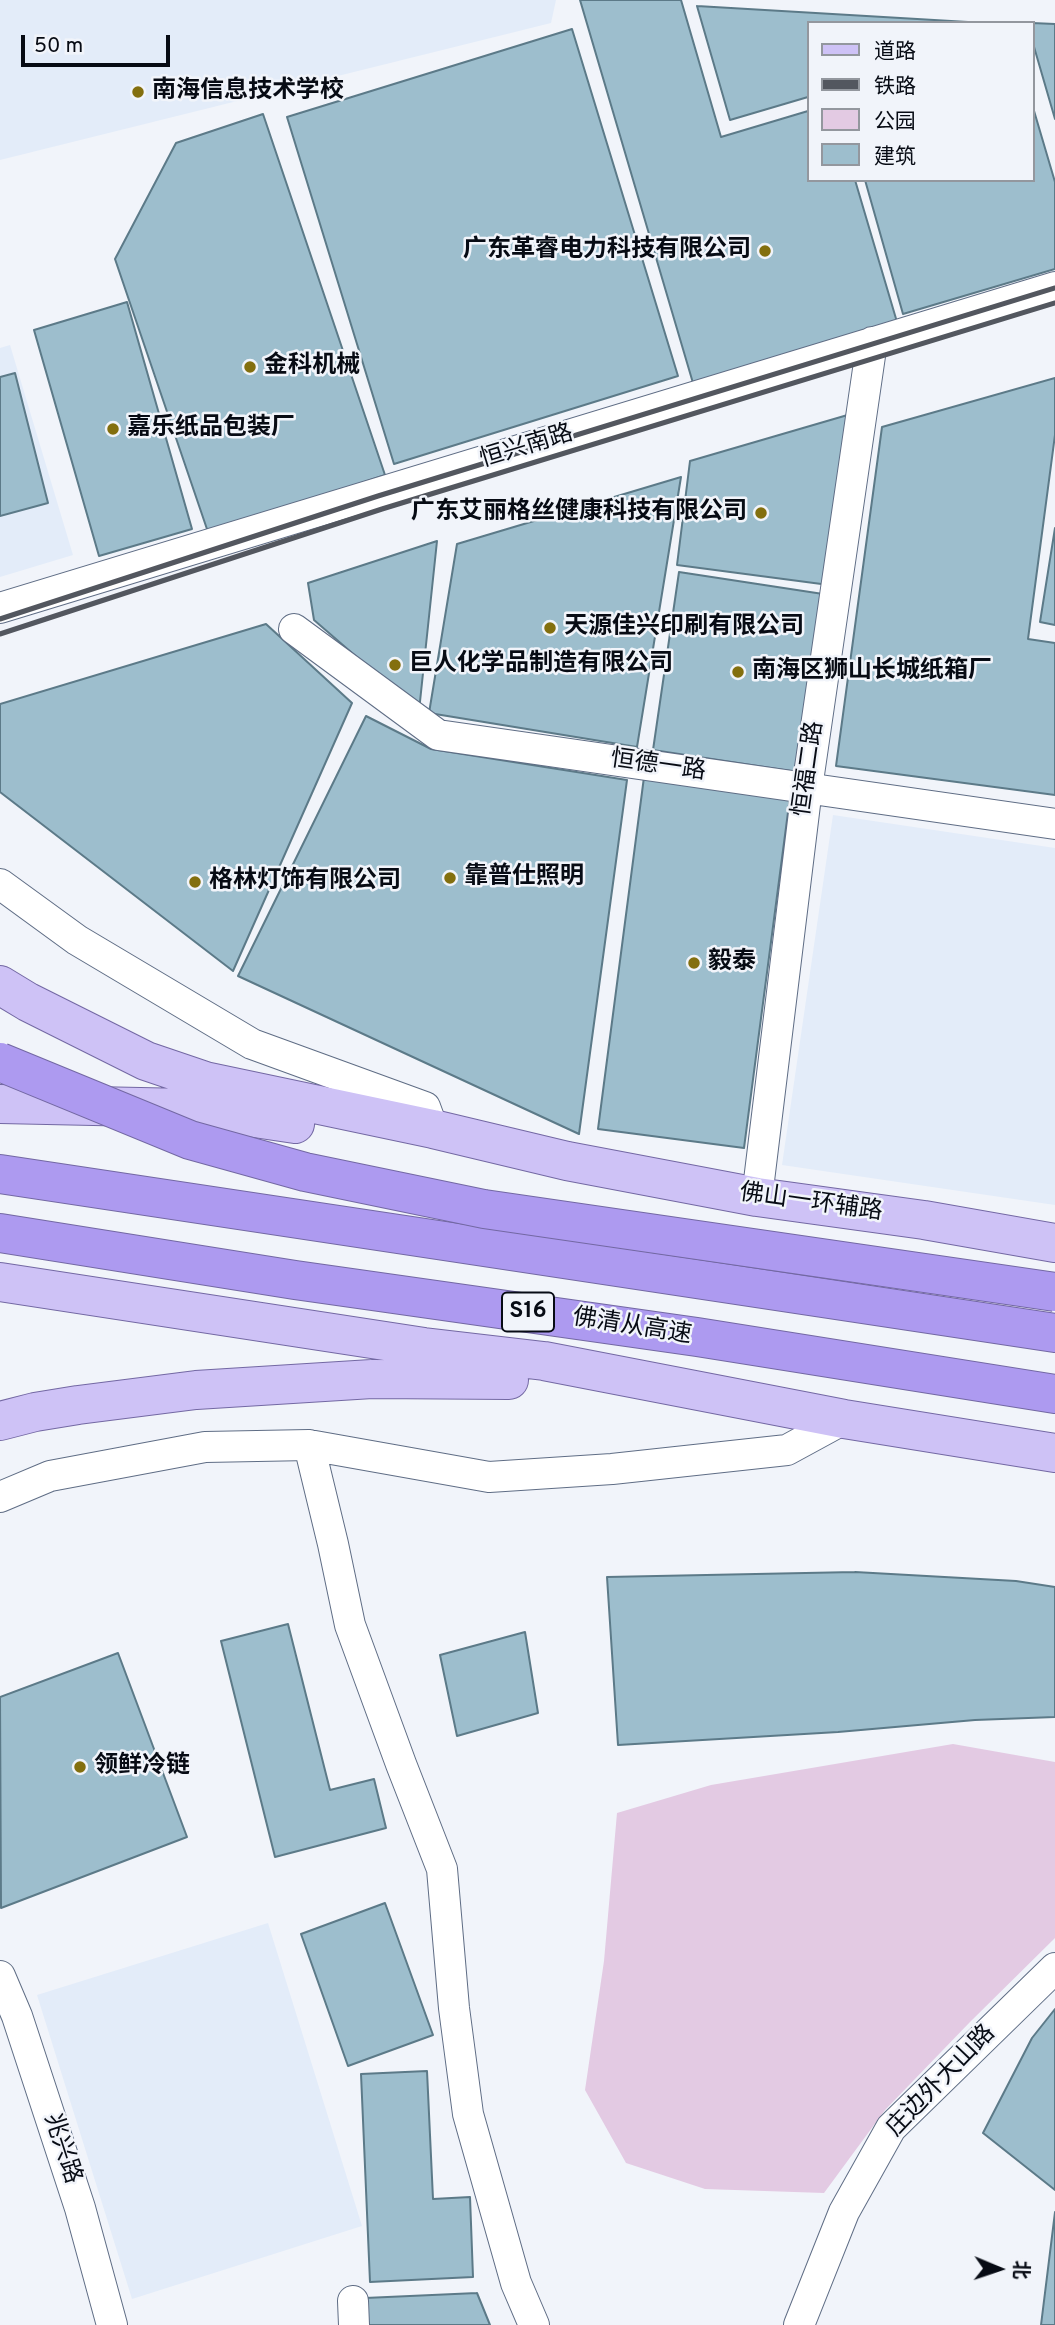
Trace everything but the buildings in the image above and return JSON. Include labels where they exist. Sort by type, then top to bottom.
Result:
[{"type":"highway","points":[[0,1062],[190,1140],[305,1172],[484,1209],[1055,1292]]},
{"type":"highway","name":"S16","points":[[0,1174],[1055,1333]]},
{"type":"highway","name":"佛清从高速","points":[[0,1233],[1055,1394]]},
{"type":"main road","points":[[0,985],[28,1002],[146,1060],[205,1081],[433,1129],[567,1161]]},
{"type":"main road","points":[[0,1104],[187,1108],[428,1145],[567,1161]]},
{"type":"main road","name":"佛山一环辅路","points":[[567,1161],[757,1197],[924,1220],[1055,1243]]},
{"type":"main road","points":[[0,1282],[424,1347],[544,1362],[844,1419],[1055,1453]]},
{"type":"main road","points":[[0,1421],[35,1412],[196,1390],[372,1379],[520,1380],[708,1392]]},
{"type":"main road","points":[[0,1440],[148,1396]]},
{"type":"street","name":"恒兴南路","points":[[0,608],[1055,287]]},
{"type":"street","name":"恒福二路","points":[[757,1197],[807,788],[872,342]]},
{"type":"street","name":"恒德一路","points":[[294,629],[438,735],[1055,824]]},
{"type":"street","points":[[0,884],[78,940],[252,1044],[425,1107],[433,1129]]},
{"type":"street","points":[[0,1497],[50,1476],[205,1447],[309,1446],[489,1477],[612,1469],[787,1450],[844,1419]]},
{"type":"street","points":[[309,1446],[350,1625],[442,1869],[454,2008],[468,2114],[516,2283],[534,2325]]},
{"type":"street","name":"庄边外大山路","points":[[799,2325],[844,2212],[891,2128],[1055,1968]]},
{"type":"street","name":"兆兴路","points":[[0,1976],[17,2016],[80,2208],[112,2325]]},
{"type":"shaded area","name":"南海信息技术学校","points":[[0,0],[556,0],[551,23],[0,160]]},
{"type":"shaded area","points":[[10,345],[73,555],[0,577],[0,348]]},
{"type":"shaded area","points":[[833,815],[1055,848],[1055,1205],[782,1165]]},
{"type":"shaded area","points":[[268,1923],[362,2226],[132,2299],[37,1995]]},
{"type":"green space","points":[[953,1744],[1055,1762],[1055,1938],[885,2110],[824,2193],[705,2189],[626,2163],[585,2090],[604,1961],[617,1813],[711,1785]]},
{"type":"railway","points":[[0,619],[378,496],[1055,288]]},
{"type":"railway","points":[[0,634],[382,509],[1055,303]]},
{"type":"place","name":"南海信息技术学校","points":[[138,92]]},
{"type":"place","name":"广东革睿电力科技有限公司","points":[[765,251]]},
{"type":"place","name":"金科机械","points":[[250,367]]},
{"type":"place","name":"嘉乐纸品包装厂","points":[[113,429]]},
{"type":"place","name":"广东艾丽格丝健康科技有限公司","points":[[761,513]]},
{"type":"place","name":"天源佳兴印刷有限公司","points":[[550,628]]},
{"type":"place","name":"巨人化学品制造有限公司","points":[[395,665]]},
{"type":"place","name":"南海区狮山长城纸箱厂","points":[[738,672]]},
{"type":"place","name":"靠普仕照明","points":[[450,878]]},
{"type":"place","name":"格林灯饰有限公司","points":[[195,882]]},
{"type":"place","name":"毅泰","points":[[694,963]]},
{"type":"place","name":"领鲜冷链","points":[[80,1767]]}]
